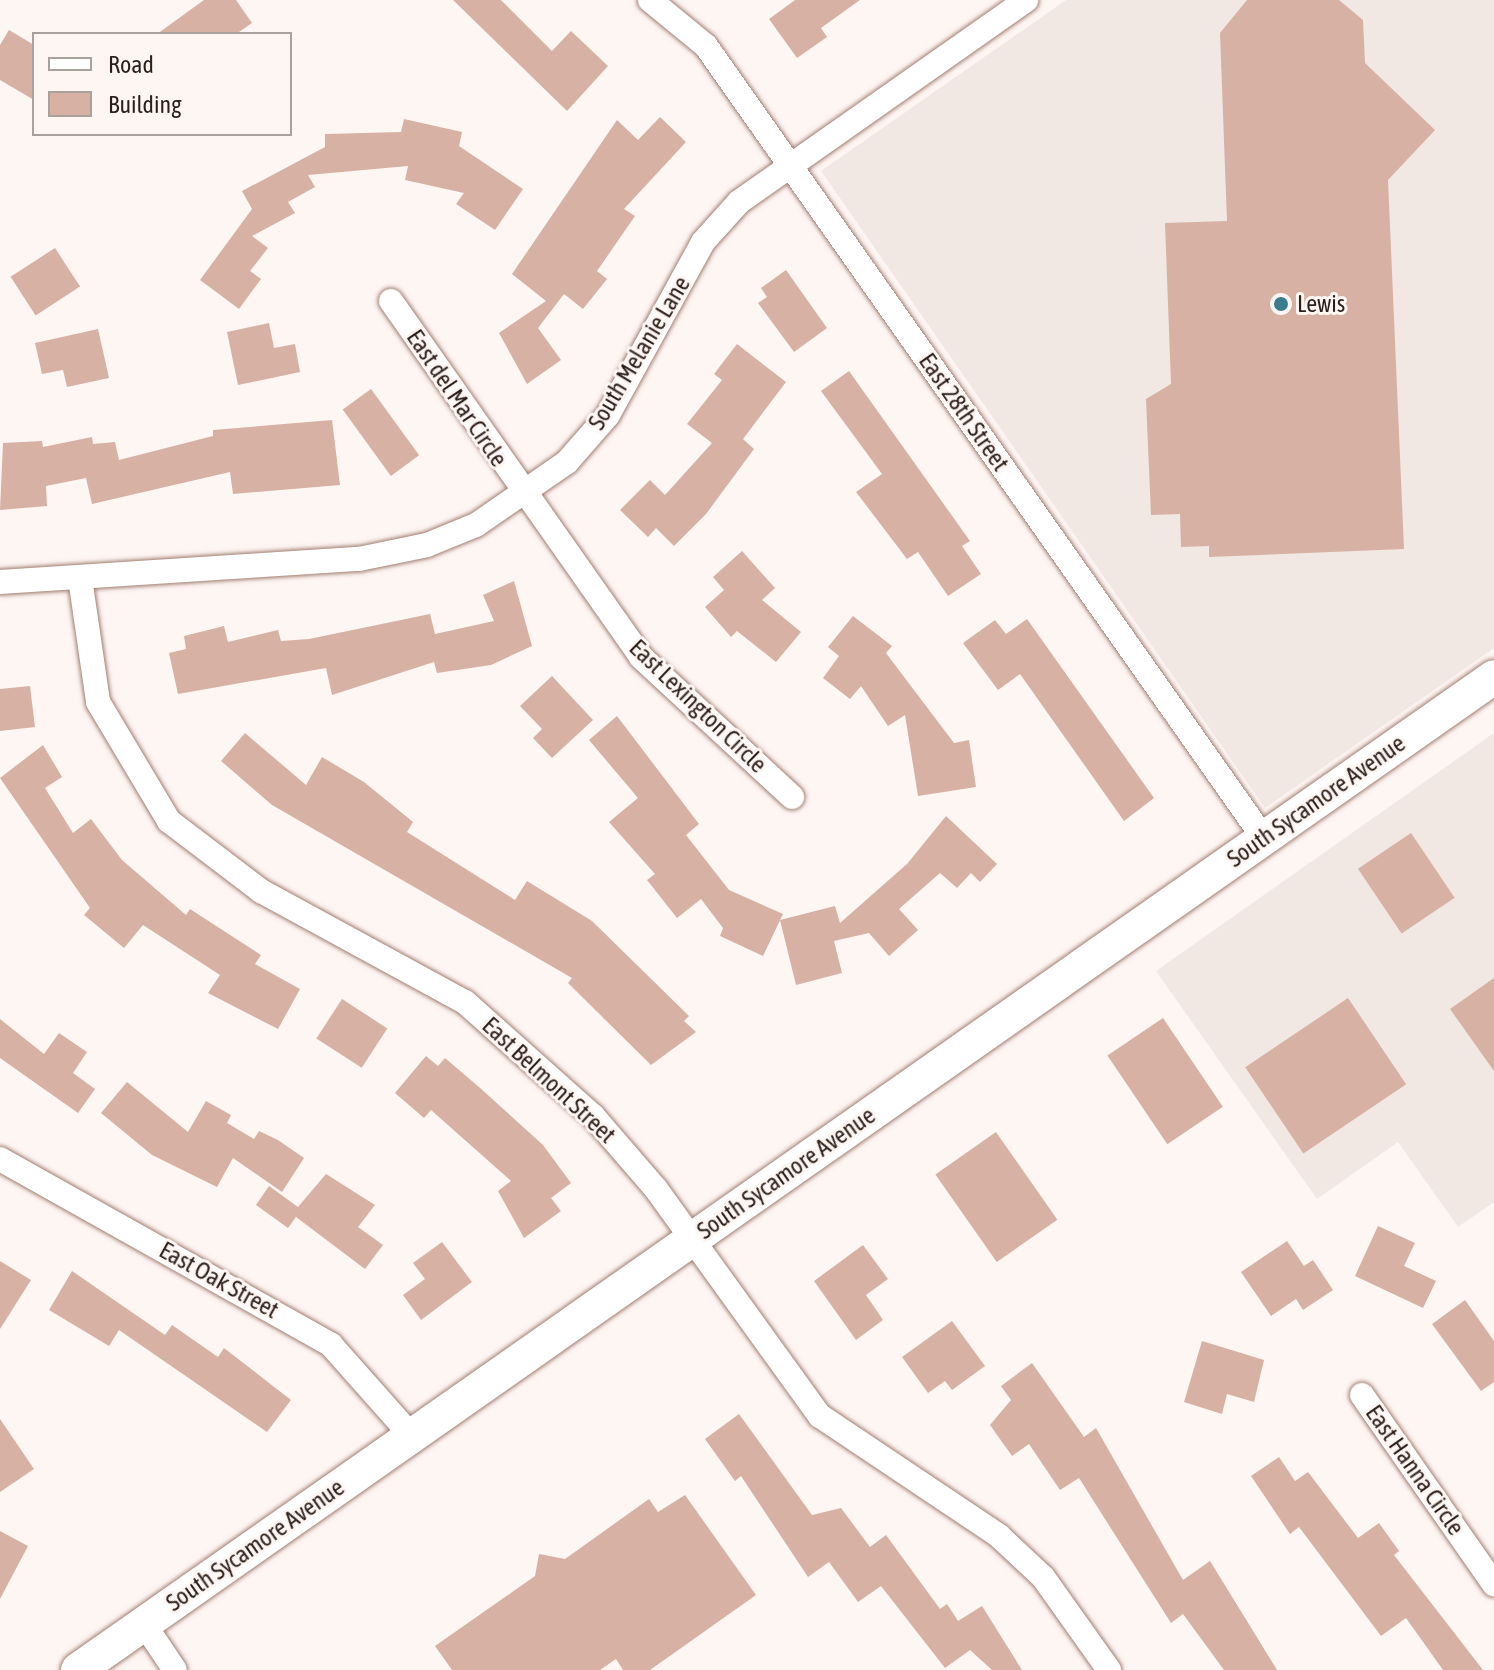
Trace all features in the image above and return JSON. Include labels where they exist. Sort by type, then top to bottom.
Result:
[{"type":"main road","name":"South Sycamore Avenue","points":[[78,1670],[1494,677]]},
{"type":"street","name":"East 28th Street","points":[[650,0],[706,46],[1263,837]]},
{"type":"street","name":"South Melanie Lane","points":[[0,582],[359,559],[427,545],[522,496],[567,462],[608,415],[703,242],[739,202],[1026,0]]},
{"type":"street","name":"East del Mar Circle","points":[[391,301],[522,496]]},
{"type":"street","name":"East Lexington Circle","points":[[522,496],[641,657],[792,797]]},
{"type":"street","name":"East Belmont Street","points":[[80,578],[98,702],[169,821],[261,891],[465,1002],[593,1116],[692,1239],[820,1416],[999,1536],[1043,1577],[1109,1670]]},
{"type":"street","name":"East Oak Street","points":[[0,1159],[331,1345],[411,1435]]},
{"type":"street","name":"East Hanna Circle","points":[[1362,1395],[1494,1584]]},
{"type":"street","points":[[144,1624],[175,1670]]},
{"type":"shaded area","points":[[1066,0],[1494,0],[1494,648],[1265,808],[821,171]]},
{"type":"shaded area","points":[[1494,733],[1494,1202],[1458,1227],[1398,1142],[1317,1199],[1156,971]]},
{"type":"building","points":[[204,0],[236,0],[252,23],[239,32],[160,32]]},
{"type":"building","points":[[453,0],[501,0],[552,51],[571,31],[608,66],[567,111]]},
{"type":"building","points":[[795,0],[860,0],[821,28],[827,37],[797,58],[769,19]]},
{"type":"building","name":"Lewis","points":[[1247,0],[1339,0],[1363,20],[1365,63],[1435,130],[1388,180],[1404,549],[1209,557],[1209,546],[1181,547],[1180,514],[1151,515],[1146,399],[1171,384],[1165,223],[1227,221],[1220,33]]},
{"type":"building","points":[[9,30],[32,44],[32,99],[0,80],[0,45]]},
{"type":"building","points":[[660,117],[686,142],[624,209],[635,216],[597,271],[607,279],[583,309],[564,294],[538,328],[561,360],[527,384],[499,333],[546,301],[512,274],[617,120],[638,140]]},
{"type":"building","points":[[404,119],[462,132],[459,146],[523,189],[495,230],[456,204],[464,193],[405,180],[408,166],[308,175],[315,187],[288,202],[295,213],[252,236],[268,248],[250,271],[261,279],[239,309],[200,280],[252,209],[242,191],[325,147],[325,134],[401,132]]},
{"type":"building","points":[[55,248],[80,287],[36,315],[11,277]]},
{"type":"building","points":[[786,270],[827,328],[794,352],[758,303],[767,297],[761,288]]},
{"type":"building","points":[[269,323],[274,348],[295,344],[300,372],[238,385],[227,332]]},
{"type":"building","points":[[98,329],[109,378],[67,387],[63,370],[42,374],[35,343]]},
{"type":"building","points":[[737,344],[786,382],[743,439],[754,449],[706,514],[674,546],[656,528],[648,537],[620,510],[650,480],[665,495],[712,443],[687,424],[722,380],[714,374]]},
{"type":"building","points":[[849,371],[970,541],[962,546],[981,574],[948,596],[918,552],[907,559],[856,492],[882,474],[821,391]]},
{"type":"building","points":[[371,389],[419,455],[391,476],[343,410]]},
{"type":"building","points":[[332,420],[340,485],[233,494],[230,472],[92,504],[86,478],[46,486],[47,506],[0,510],[3,443],[42,441],[43,447],[92,437],[93,444],[115,442],[119,460],[213,436],[213,430]]},
{"type":"building","points":[[742,551],[775,588],[762,600],[801,632],[776,662],[737,631],[731,637],[705,607],[724,590],[713,577]]},
{"type":"building","points":[[514,581],[532,646],[491,665],[437,673],[434,662],[332,695],[326,668],[178,694],[169,653],[186,649],[184,636],[224,626],[228,642],[278,630],[281,641],[309,639],[430,614],[435,634],[494,621],[483,595]]},
{"type":"building","points":[[853,616],[892,646],[886,653],[954,743],[969,740],[976,787],[918,796],[905,715],[888,726],[861,686],[850,699],[823,678],[839,656],[828,647]]},
{"type":"building","points":[[1027,619],[1154,798],[1124,821],[1020,674],[998,690],[963,643],[995,620],[1006,634]]},
{"type":"building","points":[[552,676],[593,720],[552,758],[533,738],[542,729],[520,706]]},
{"type":"building","points":[[30,686],[35,727],[0,731],[0,689]]},
{"type":"building","points":[[617,716],[699,824],[686,835],[729,890],[783,914],[763,956],[720,936],[723,928],[701,899],[677,918],[647,880],[655,874],[609,822],[638,798],[589,740]]},
{"type":"building","points":[[245,733],[306,785],[322,757],[364,782],[413,822],[407,832],[515,900],[527,881],[592,921],[689,1016],[684,1021],[696,1032],[651,1065],[568,983],[572,978],[272,805],[221,761]]},
{"type":"building","points":[[43,745],[62,777],[45,788],[73,833],[91,819],[122,860],[186,915],[190,909],[261,955],[255,964],[300,989],[278,1029],[208,993],[220,975],[143,925],[124,948],[84,915],[90,908],[0,778]]},
{"type":"building","points":[[946,816],[997,864],[980,882],[971,873],[957,888],[940,873],[899,909],[918,930],[889,956],[869,933],[834,941],[842,973],[796,985],[780,920],[835,906],[840,923],[907,864]]},
{"type":"building","points":[[1411,833],[1455,898],[1402,933],[1358,869]]},
{"type":"building","points":[[1494,978],[1494,1071],[1450,1009]]},
{"type":"building","points":[[1348,998],[1406,1084],[1303,1154],[1245,1067]]},
{"type":"building","points":[[342,999],[387,1028],[362,1068],[316,1038]]},
{"type":"building","points":[[1163,1018],[1223,1107],[1167,1144],[1107,1055]]},
{"type":"building","points":[[0,1019],[44,1054],[59,1033],[87,1052],[73,1073],[95,1089],[78,1113],[0,1058]]},
{"type":"building","points":[[426,1056],[438,1066],[445,1058],[479,1087],[543,1145],[571,1183],[551,1198],[561,1211],[524,1238],[498,1191],[511,1181],[431,1110],[424,1118],[395,1093]]},
{"type":"building","points":[[127,1082],[188,1132],[206,1101],[231,1115],[227,1123],[254,1139],[259,1131],[304,1158],[282,1192],[233,1158],[217,1187],[152,1155],[101,1113]]},
{"type":"building","points":[[996,1132],[1057,1220],[997,1262],[935,1174]]},
{"type":"building","points":[[326,1174],[375,1205],[358,1227],[383,1245],[365,1269],[296,1217],[288,1228],[256,1205],[269,1186],[298,1207]]},
{"type":"building","points":[[1378,1226],[1415,1243],[1404,1266],[1436,1281],[1423,1308],[1355,1276]]},
{"type":"building","points":[[1287,1241],[1304,1266],[1313,1260],[1333,1290],[1303,1310],[1296,1299],[1271,1316],[1241,1272]]},
{"type":"building","points":[[442,1242],[472,1282],[421,1320],[403,1295],[425,1279],[413,1263]]},
{"type":"building","points":[[863,1245],[888,1279],[866,1295],[883,1320],[856,1340],[814,1281]]},
{"type":"building","points":[[0,1261],[31,1280],[0,1329]]},
{"type":"building","points":[[72,1271],[165,1335],[172,1325],[218,1357],[224,1348],[291,1400],[267,1432],[119,1330],[109,1346],[49,1310]]},
{"type":"building","points":[[1465,1300],[1494,1341],[1494,1382],[1481,1391],[1432,1324]]},
{"type":"building","points":[[952,1321],[985,1366],[952,1390],[945,1381],[928,1393],[902,1357]]},
{"type":"building","points":[[1202,1341],[1264,1360],[1254,1402],[1227,1394],[1222,1414],[1184,1402]]},
{"type":"building","points":[[1032,1363],[1084,1437],[1096,1428],[1183,1580],[1210,1561],[1277,1670],[1224,1670],[1183,1614],[1171,1623],[1079,1478],[1060,1490],[1029,1444],[1012,1456],[990,1425],[1011,1400],[1001,1386]]},
{"type":"building","points":[[739,1414],[812,1515],[841,1508],[870,1547],[886,1535],[940,1609],[947,1604],[958,1621],[982,1606],[1022,1670],[992,1670],[970,1650],[945,1668],[881,1586],[858,1602],[829,1562],[808,1577],[741,1476],[735,1481],[705,1439]]},
{"type":"building","points":[[0,1419],[34,1469],[0,1492]]},
{"type":"building","points":[[1279,1457],[1295,1481],[1308,1472],[1358,1538],[1379,1523],[1399,1551],[1394,1555],[1483,1670],[1443,1670],[1406,1618],[1381,1636],[1299,1527],[1290,1534],[1251,1476]]},
{"type":"building","points":[[685,1495],[756,1595],[650,1670],[623,1670],[616,1659],[600,1670],[452,1670],[435,1646],[535,1576],[539,1554],[565,1559],[649,1499],[658,1512]]},
{"type":"building","points":[[0,1531],[28,1546],[0,1599]]},
{"type":"place","name":"Lewis","points":[[1281,304]]}]
